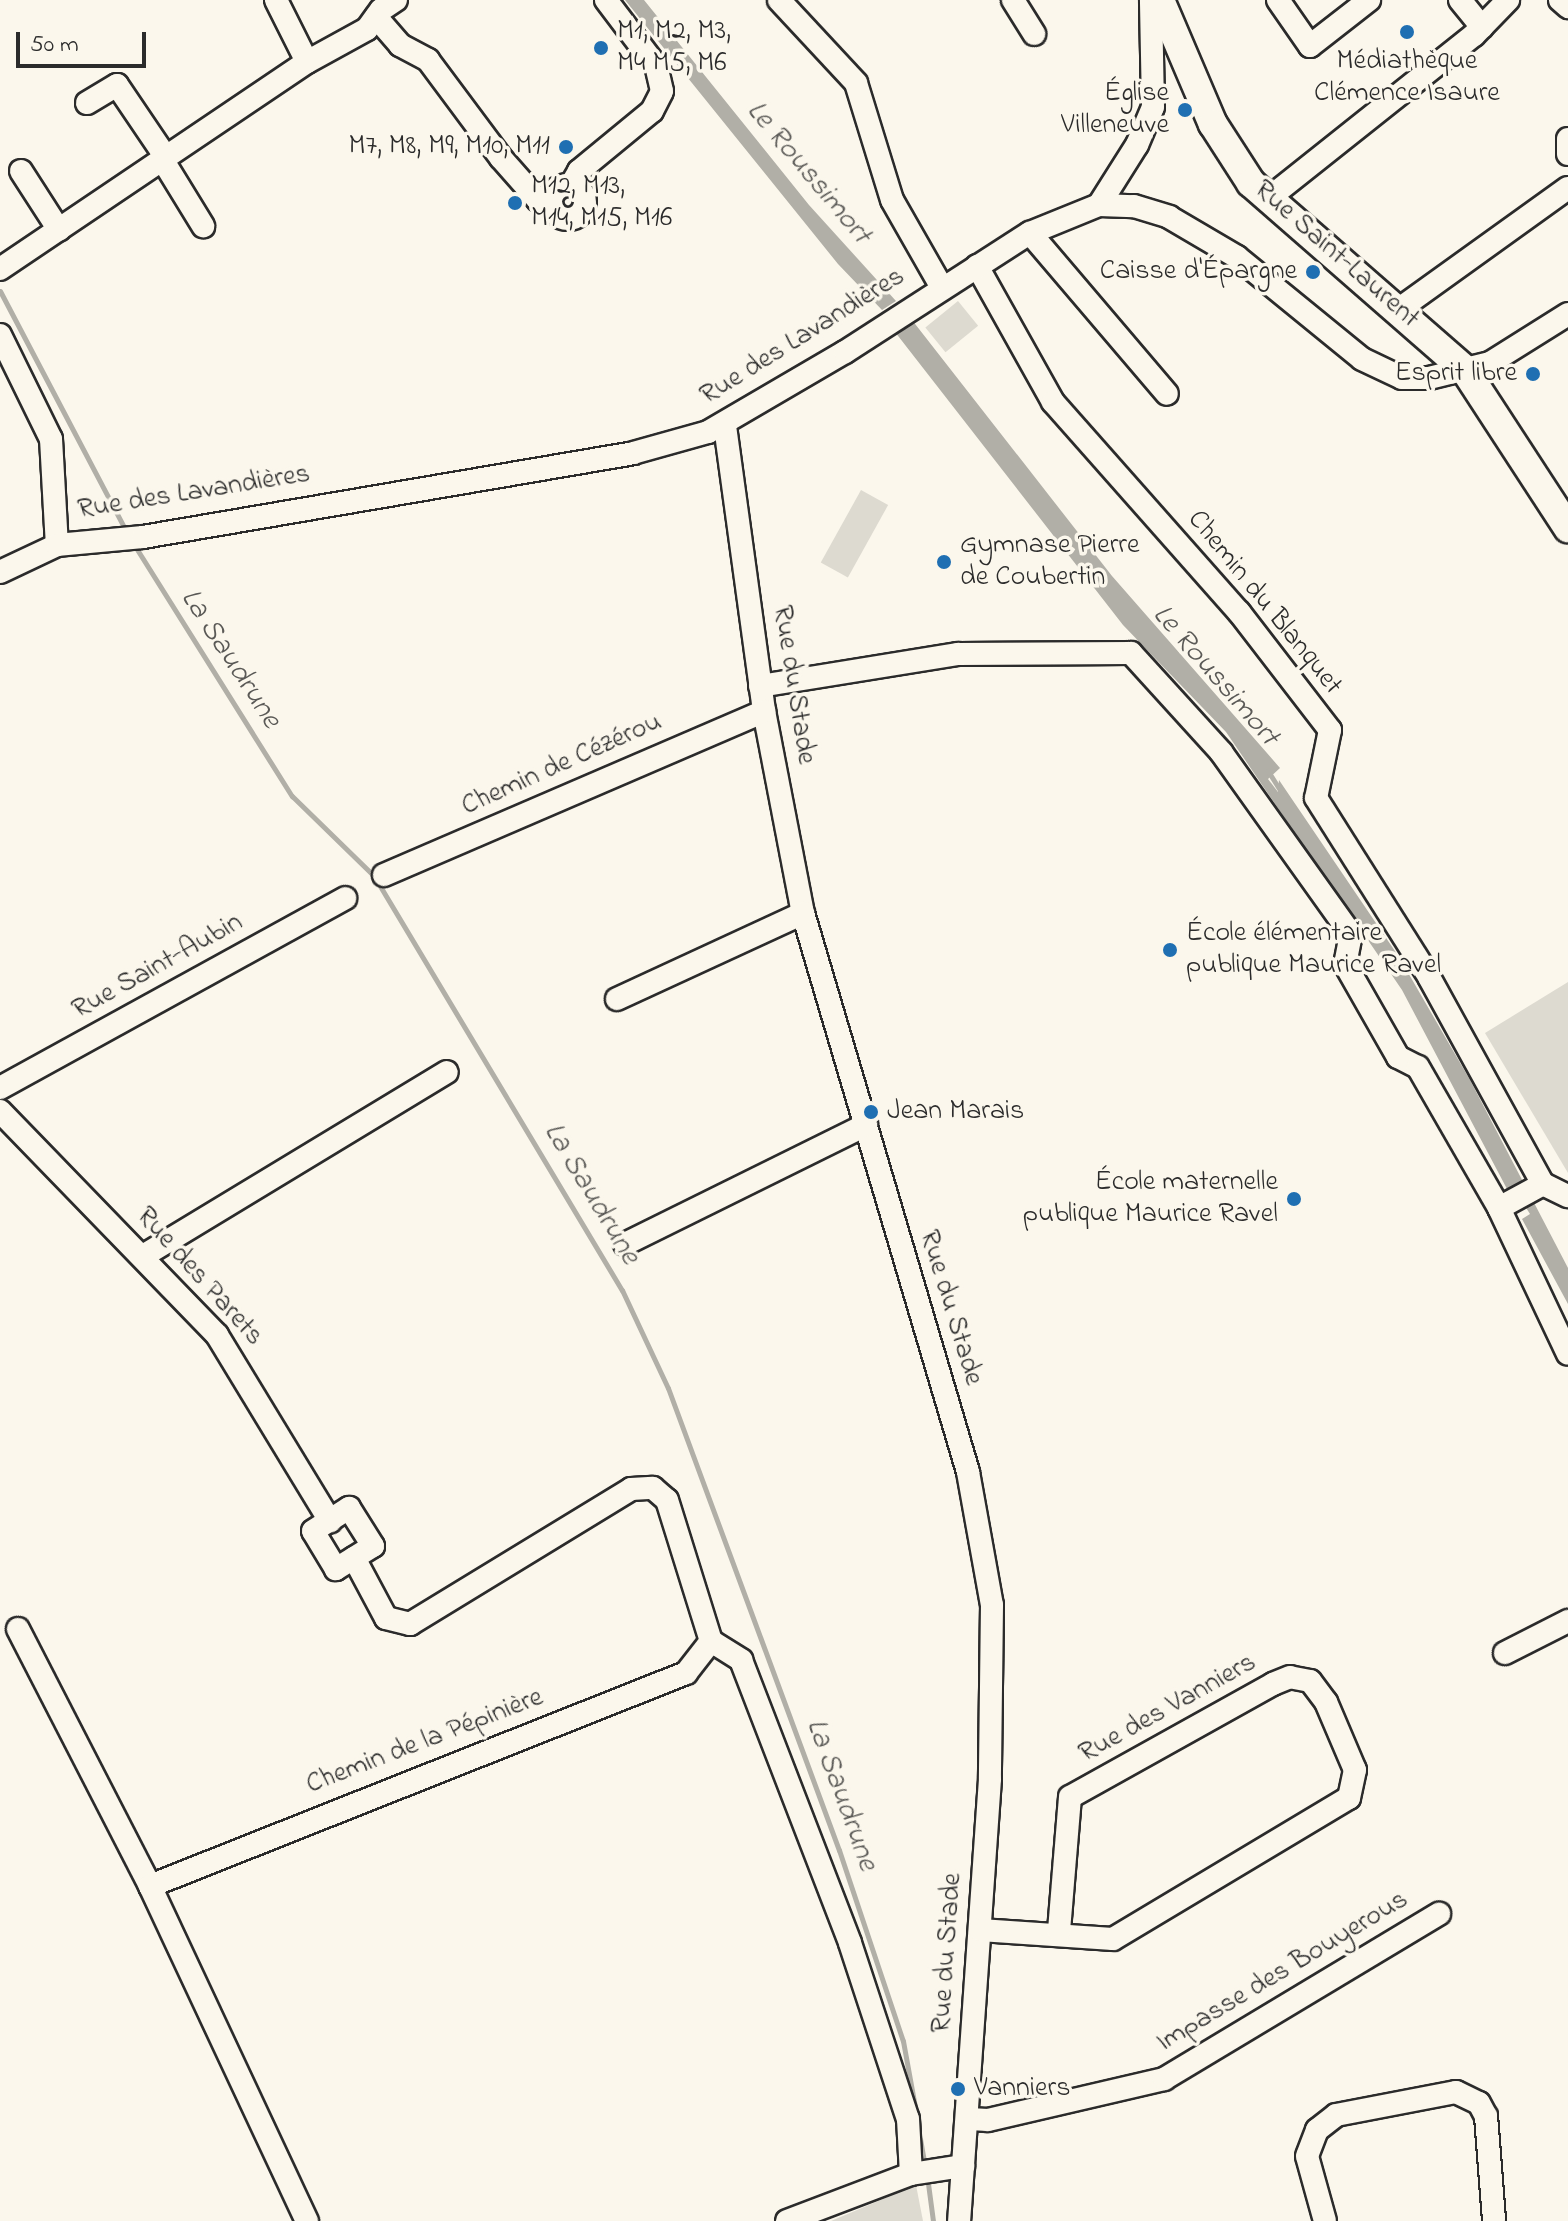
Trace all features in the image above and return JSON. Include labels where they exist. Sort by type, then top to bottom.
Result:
[{"type":"main road","name":"Rue Saint-Laurent","points":[[1160,0],[1213,124],[1244,174],[1465,370],[1568,528]]},
{"type":"street","points":[[276,0],[307,62]]},
{"type":"street","points":[[6,266],[307,62],[372,23],[396,0]]},
{"type":"street","points":[[372,23],[400,45],[428,60],[501,158],[538,200],[551,204],[556,190],[571,185],[579,171],[652,111],[662,91],[656,66],[606,0]]},
{"type":"street","points":[[1013,0],[1034,34]]},
{"type":"street","points":[[1099,205],[1137,145],[1153,107],[1151,0]]},
{"type":"street","points":[[1278,0],[1310,46],[1369,0]]},
{"type":"street","points":[[1460,0],[1482,27]]},
{"type":"street","points":[[1269,198],[1482,27],[1508,0]]},
{"type":"street","points":[[1560,0],[1568,7]]},
{"type":"street","points":[[787,2],[856,83],[892,200],[941,286]]},
{"type":"street","points":[[87,103],[117,85],[203,226]]},
{"type":"street","points":[[1568,139],[1568,154]]},
{"type":"street","points":[[21,171],[59,230]]},
{"type":"street","points":[[1398,310],[1568,188]]},
{"type":"street","name":"Rue des Lavandières","points":[[57,545],[150,535],[633,453],[725,426],[941,286],[1030,233],[1099,205],[1134,206],[1169,217],[1237,257],[1340,343],[1390,375],[1429,378],[1490,363],[1568,314]]},
{"type":"street","points":[[1030,233],[1167,394]]},
{"type":"street","name":"Chemin du Blanquet","points":[[977,266],[1053,402],[1239,612],[1330,730],[1316,798],[1429,977],[1543,1184]]},
{"type":"street","points":[[0,335],[51,439],[57,545],[0,572]]},
{"type":"street","name":"Rue du Stade","points":[[725,426],[764,711],[803,913],[981,1525],[992,1605],[990,1779],[969,2119],[956,2165],[959,2221]]},
{"type":"street","points":[[760,686],[958,654],[1131,653],[1221,752],[1351,934],[1345,964],[1398,1057],[1418,1067],[1499,1208],[1568,1354]]},
{"type":"street","name":"Chemin de Cézérou","points":[[384,875],[764,711]]},
{"type":"street","name":"Rue Saint-Aubin","points":[[0,1088],[345,898]]},
{"type":"street","points":[[617,999],[803,913]]},
{"type":"street","points":[[143,1256],[447,1072]]},
{"type":"street","name":"Rue des Parets","points":[[0,1111],[143,1256],[240,1367],[326,1514],[313,1531],[336,1569],[354,1558],[386,1618],[410,1624],[631,1489],[653,1488],[667,1500],[711,1641]]},
{"type":"street","points":[[625,1244],[866,1125]]},
{"type":"street","points":[[1499,1208],[1543,1184],[1568,1196]]},
{"type":"street","points":[[1505,1653],[1568,1621]]},
{"type":"street","points":[[18,1629],[150,1886],[307,2221]]},
{"type":"street","points":[[711,1641],[741,1660],[850,1943],[908,2119],[916,2173]]},
{"type":"street","name":"Chemin de la Pépinière","points":[[150,1886],[686,1673],[711,1641]]},
{"type":"street","name":"Rue des Vanniers","points":[[980,1930],[1059,1932],[1113,1939],[1349,1798],[1355,1770],[1326,1702],[1310,1681],[1290,1677],[1273,1684],[1070,1797],[1059,1932]]},
{"type":"street","name":"Impasse des Bouyerous","points":[[969,2119],[988,2120],[1164,2079],[1439,1914]]},
{"type":"street","points":[[1325,2221],[1307,2156],[1317,2130],[1336,2115],[1456,2092],[1479,2103],[1486,2116],[1494,2221]]},
{"type":"street","points":[[787,2221],[916,2173],[956,2165]]},
{"type":"shaded area","points":[[625,0],[644,0],[809,205],[896,301],[882,310],[838,264]]},
{"type":"shaded area","points":[[958,301],[978,326],[945,352],[925,327]]},
{"type":"shaded area","points":[[912,320],[1112,576],[1280,768],[1268,779],[1278,792],[1279,780],[1399,957],[1470,1080],[1568,1268],[1568,1304],[1522,1219],[1530,1214],[1523,1203],[1516,1206],[1402,990],[1226,732],[1123,625],[895,332]]},
{"type":"shaded area","points":[[861,490],[888,505],[848,578],[821,563]]},
{"type":"shaded area","points":[[1568,982],[1568,1173],[1485,1033]]},
{"type":"shaded area","points":[[916,2185],[923,2221],[831,2221]]},
{"type":"waterway","name":"La Saudrune","points":[[0,291],[126,531]]},
{"type":"waterway","name":"La Saudrune","points":[[133,543],[292,796],[374,876],[622,1290],[668,1388],[839,1850],[903,2041],[915,2107]]},
{"type":"waterway","name":"Le Roussimort","points":[[1268,771],[1282,793]]},
{"type":"waterway","name":"La Saudrune","points":[[919,2133],[925,2166]]},
{"type":"waterway","name":"La Saudrune","points":[[927,2176],[933,2221]]},
{"type":"place","name":"Médiathèque Clémence Isaure","points":[[1407,32]]},
{"type":"place","name":"M1, M2, M3, M4 M5, M6","points":[[601,48]]},
{"type":"place","name":"Église Villeneuve","points":[[1185,110]]},
{"type":"place","name":"M7, M8, M9, M10, M11","points":[[566,147]]},
{"type":"place","name":"M12, M13, M14, M15, M16","points":[[515,203]]},
{"type":"place","name":"Caisse d'Épargne","points":[[1313,272]]},
{"type":"place","name":"Esprit libre","points":[[1533,374]]},
{"type":"place","name":"Gymnase Pierre de Coubertin","points":[[944,562]]},
{"type":"place","name":"École élémentaire publique Maurice Ravel","points":[[1170,950]]},
{"type":"place","name":"Jean Marais","points":[[871,1112]]},
{"type":"place","name":"École maternelle publique Maurice Ravel","points":[[1294,1199]]},
{"type":"place","name":"Vanniers","points":[[958,2089]]}]
